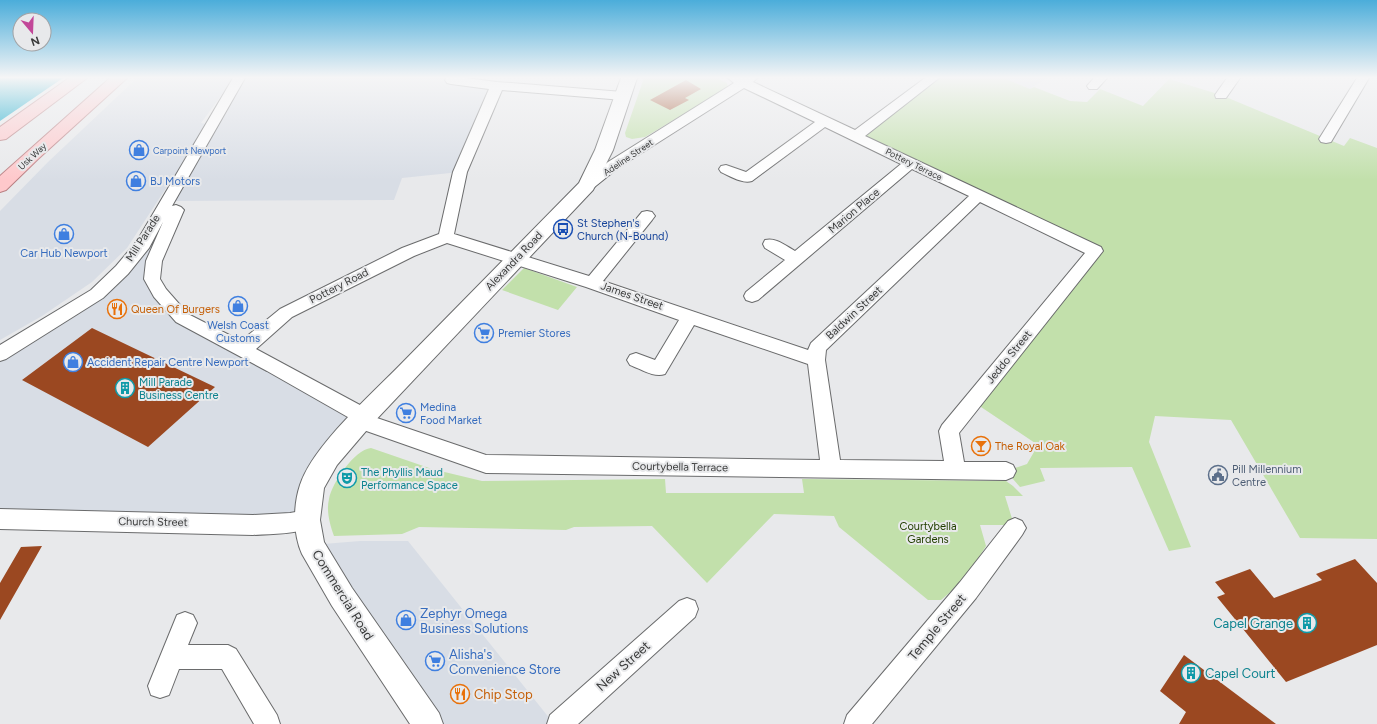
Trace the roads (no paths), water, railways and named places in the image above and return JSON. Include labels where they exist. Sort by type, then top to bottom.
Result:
[{"type":"main road","points":[[0,135],[32,112]]},
{"type":"main road","name":"Usk Way","points":[[0,186],[81,112]]},
{"type":"street","name":"Mill Parade","points":[[0,354],[97,294],[122,270],[142,244],[218,112]]},
{"type":"street","points":[[446,237],[460,172],[486,112]]},
{"type":"street","name":"Alexandra Road","points":[[363,419],[515,259],[587,186],[604,150],[617,112]]},
{"type":"street","name":"Adeline Street","points":[[587,186],[613,164],[694,112]]},
{"type":"street","name":"Pottery Terrace","points":[[807,112],[1094,251]]},
{"type":"street","points":[[856,136],[888,112]]},
{"type":"street","points":[[1326,139],[1343,112]]},
{"type":"street","points":[[726,169],[747,178],[825,121]]},
{"type":"street","name":"Marion Place","points":[[752,296],[912,162]]},
{"type":"street","name":"Baldwin Street","points":[[831,469],[816,360],[817,348],[979,195]]},
{"type":"street","name":"Mill Parade","points":[[176,210],[154,261],[152,279],[160,293],[182,318],[273,366],[363,419]]},
{"type":"street","points":[[592,283],[647,216]]},
{"type":"street","name":"James Street","points":[[446,237],[592,283],[816,360]]},
{"type":"street","name":"Pottery Road","points":[[242,350],[286,313],[408,252],[446,237]]},
{"type":"street","points":[[770,244],[796,259]]},
{"type":"street","name":"Jeddo Street","points":[[956,471],[949,430],[1094,251]]},
{"type":"street","points":[[636,360],[659,369],[690,316]]},
{"type":"street","name":"Courtybella Terrace","points":[[363,419],[486,464],[1006,471]]},
{"type":"street","name":"Commercial Road","points":[[363,419],[328,458],[312,486],[306,520],[311,545],[342,597],[428,724]]},
{"type":"street","name":"Church Street","points":[[0,519],[253,525],[290,523],[306,520]]},
{"type":"street","name":"Temple Street","points":[[856,724],[968,590],[1014,528]]},
{"type":"street","name":"New Street","points":[[560,724],[687,609]]},
{"type":"street","points":[[160,686],[173,657],[185,622]]},
{"type":"street","points":[[173,657],[228,657],[268,724]]},
{"type":"water","points":[[0,112],[13,112],[0,121]]},
{"type":"place","name":"Carpoint Newport","points":[[139,150]]},
{"type":"place","name":"BJ Motors","points":[[136,181]]},
{"type":"place","name":"St Stephen's Church (N-Bound)","points":[[563,229]]},
{"type":"place","name":"Car Hub Newport","points":[[64,234]]},
{"type":"place","name":"Welsh Coast Customs","points":[[238,306]]},
{"type":"place","name":"Queen Of Burgers","points":[[117,309]]},
{"type":"place","name":"Premier Stores","points":[[484,333]]},
{"type":"place","name":"Accident Repair Centre Newport","points":[[73,362]]},
{"type":"place","name":"Mill Parade Business Centre","points":[[125,388]]},
{"type":"place","name":"Medina Food Market","points":[[406,413]]},
{"type":"place","name":"The Royal Oak","points":[[981,446]]},
{"type":"place","name":"Pill Millennium Centre","points":[[1218,475]]},
{"type":"place","name":"The Phyllis Maud Performance Space","points":[[347,478]]},
{"type":"place","name":"Zephyr Omega Business Solutions","points":[[406,620]]},
{"type":"place","name":"Capel Grange","points":[[1307,623]]},
{"type":"place","name":"Alisha's Convenience Store","points":[[435,661]]},
{"type":"place","name":"Capel Court","points":[[1191,673]]},
{"type":"place","name":"Chip Stop","points":[[460,694]]},
{"type":"park label","name":"Courtybella Gardens","points":[[928,532]]}]
